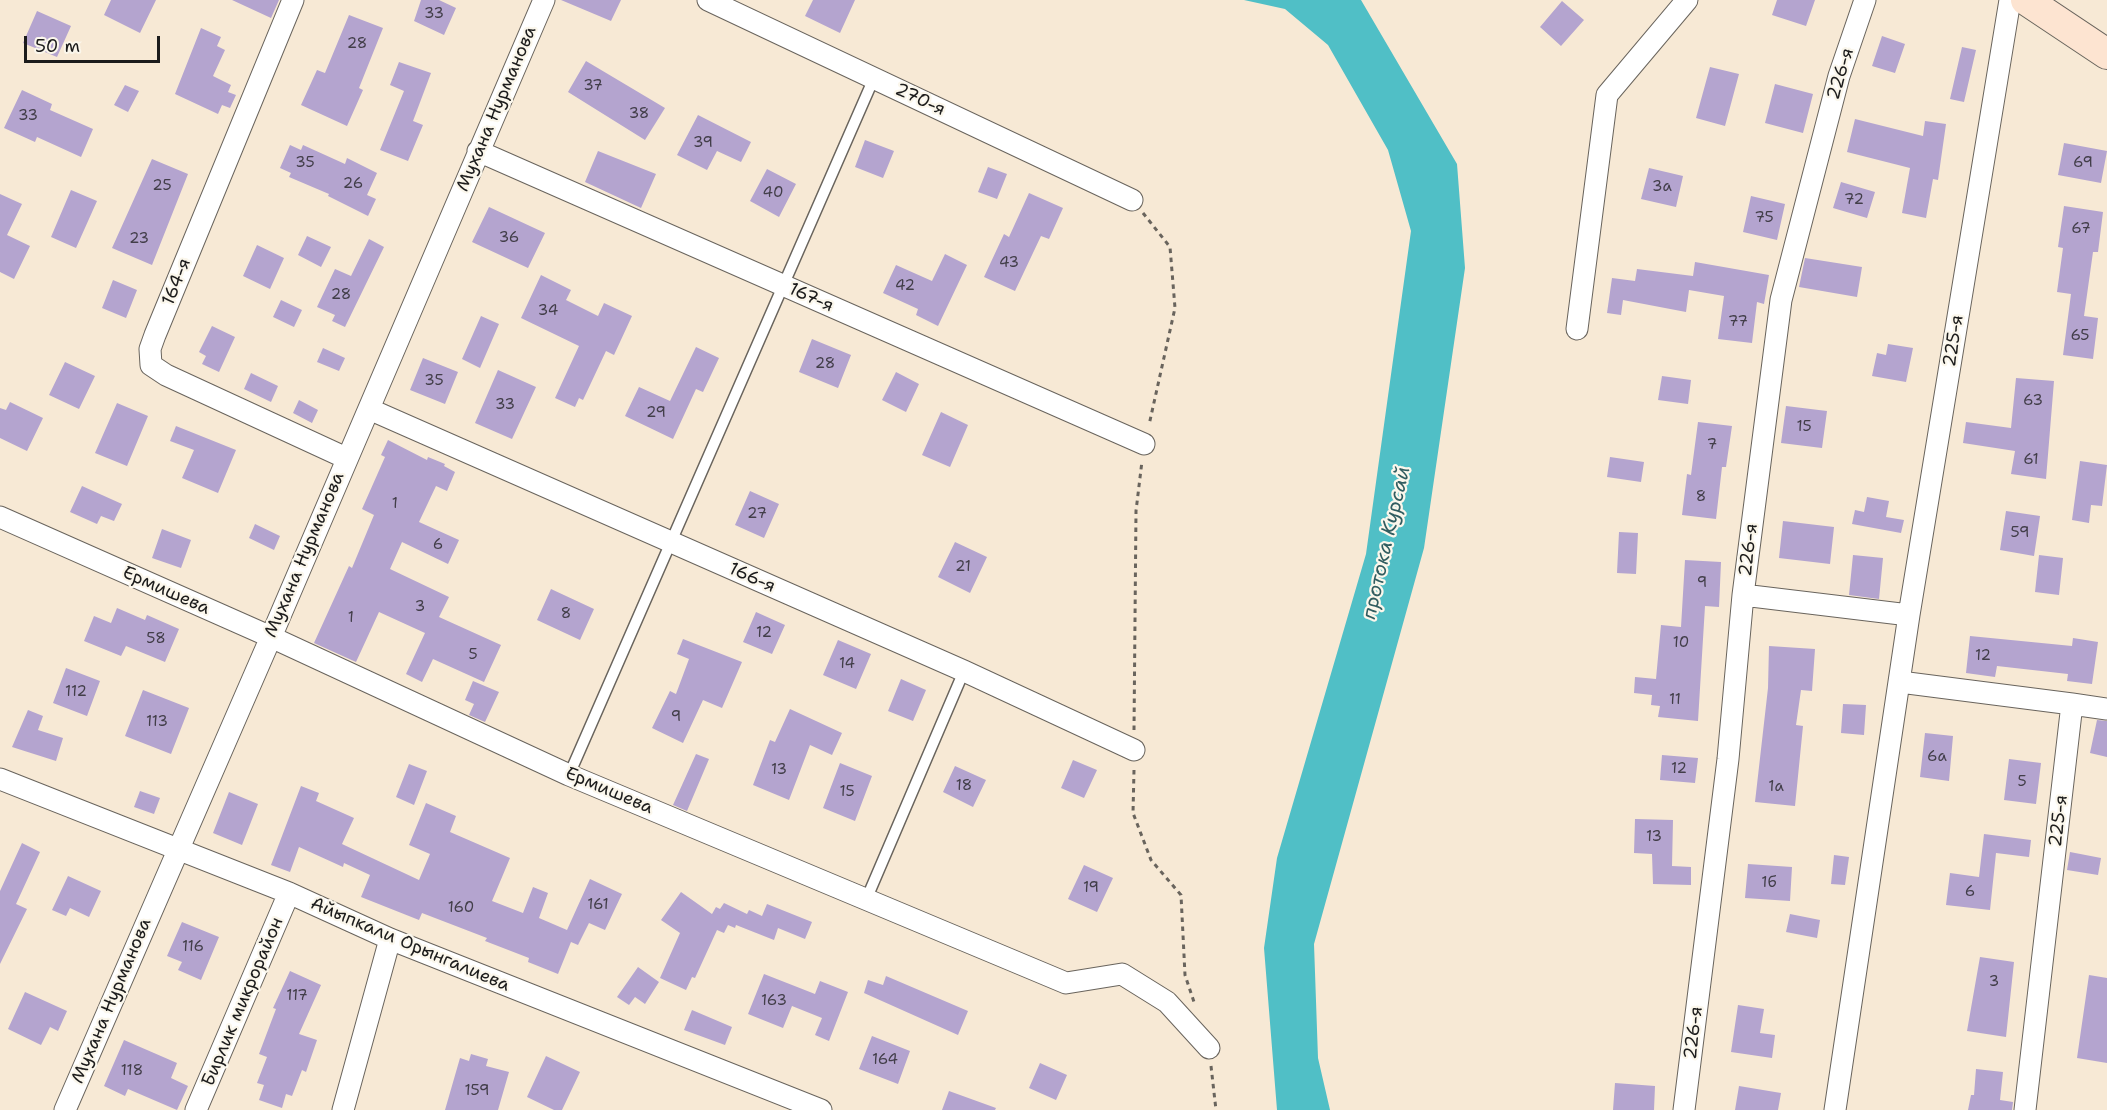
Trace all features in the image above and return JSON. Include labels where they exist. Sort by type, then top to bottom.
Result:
[{"type":"street","name":"164-я","points":[[293,0],[155,335],[150,349],[151,365],[166,375],[346,458]]},
{"type":"street","name":"Мухана Нурманова","points":[[65,1110],[544,0]]},
{"type":"street","name":"270-я","points":[[708,0],[1132,200]]},
{"type":"street","points":[[1577,329],[1607,95],[1687,0]]},
{"type":"street","name":"226-я","points":[[1684,1110],[1728,759],[1743,595],[1781,300],[1839,76],[1866,0]]},
{"type":"street","name":"225-я","points":[[1835,1110],[1909,615],[2010,0]]},
{"type":"street","points":[[2026,0],[2107,54]]},
{"type":"street","name":"167-я","points":[[478,151],[1144,444]]},
{"type":"street","name":"166-я","points":[[369,409],[964,671],[1134,750]]},
{"type":"street","name":"Ермишева","points":[[0,517],[271,637],[570,775],[1066,983],[1122,974],[1167,1002],[1209,1048]]},
{"type":"street","points":[[1743,595],[1909,615]]},
{"type":"street","points":[[1900,682],[2107,709]]},
{"type":"street","name":"225-я","points":[[2025,1110],[2072,704]]},
{"type":"street","name":"Айыпкали Орынгалиева","points":[[0,779],[289,893],[390,939],[810,1108]]},
{"type":"street","name":"Бирлик микрорайон","points":[[196,1110],[289,893]]},
{"type":"street","points":[[344,1110],[390,939]]},
{"type":"lane","points":[[570,775],[874,78]]},
{"type":"lane","points":[[866,900],[964,671]]},
{"type":"path","points":[[1132,200],[1170,247],[1175,308],[1144,444],[1136,511],[1133,813],[1151,860],[1181,895],[1185,975],[1195,1006]]},
{"type":"path","points":[[1209,1048],[1216,1110]]},
{"type":"water","name":"протока Курсай","points":[[1244,0],[1361,0],[1457,164],[1465,268],[1424,548],[1314,944],[1318,1058],[1330,1110],[1277,1110],[1264,948],[1277,858],[1366,554],[1411,231],[1388,150],[1328,45],[1285,9]]},
{"type":"building","points":[[111,0],[156,0],[140,33],[104,15]]},
{"type":"building","points":[[232,0],[279,0],[271,18]]},
{"type":"building","points":[[421,0],[439,0],[456,8],[444,35],[414,21]]},
{"type":"building","points":[[561,0],[621,0],[611,21]]},
{"type":"building","points":[[813,0],[855,0],[840,33],[805,16]]},
{"type":"building","points":[[1777,0],[1815,0],[1806,26],[1772,15]]},
{"type":"building","points":[[1562,1],[1584,20],[1561,46],[1540,27]]},
{"type":"building","points":[[37,11],[71,26],[57,57],[23,43]]},
{"type":"building","points":[[349,15],[383,28],[359,88],[363,90],[347,126],[301,105],[317,70],[325,73]]},
{"type":"building","points":[[201,28],[221,37],[217,46],[225,50],[213,76],[231,85],[228,92],[236,95],[230,108],[222,105],[218,114],[175,94]]},
{"type":"building","points":[[1882,36],[1905,44],[1895,73],[1872,66]]},
{"type":"building","points":[[1962,47],[1976,50],[1964,102],[1950,99]]},
{"type":"building","points":[[586,61],[665,108],[645,140],[568,92]]},
{"type":"building","points":[[399,62],[431,73],[413,121],[423,125],[408,161],[380,150],[404,91],[390,85]]},
{"type":"building","points":[[1710,67],[1739,74],[1725,126],[1696,118]]},
{"type":"building","points":[[1775,84],[1813,94],[1803,133],[1765,123]]},
{"type":"building","points":[[125,85],[139,91],[128,112],[114,105]]},
{"type":"building","points":[[22,90],[52,104],[50,110],[93,129],[81,157],[37,137],[35,142],[4,128]]},
{"type":"building","points":[[698,115],[751,142],[741,162],[717,151],[707,170],[677,155]]},
{"type":"building","points":[[1855,119],[1923,136],[1925,121],[1946,124],[1938,180],[1933,179],[1926,218],[1902,213],[1910,168],[1847,152]]},
{"type":"building","points":[[865,140],[894,151],[883,178],[855,167]]},
{"type":"building","points":[[2064,143],[2107,151],[2101,183],[2058,175]]},
{"type":"building","points":[[290,145],[301,150],[303,145],[345,164],[347,158],[377,173],[367,195],[376,199],[368,216],[328,196],[329,194],[289,177],[291,173],[280,168]]},
{"type":"building","points":[[598,151],[656,174],[641,208],[585,182]]},
{"type":"building","points":[[152,159],[188,174],[152,265],[112,248]]},
{"type":"building","points":[[988,167],[1007,174],[997,199],[978,192]]},
{"type":"building","points":[[1649,168],[1683,176],[1676,207],[1641,199]]},
{"type":"building","points":[[767,169],[796,184],[779,217],[750,201]]},
{"type":"building","points":[[1841,182],[1875,192],[1867,218],[1833,208]]},
{"type":"building","points":[[71,190],[97,201],[76,248],[51,237]]},
{"type":"building","points":[[1029,193],[1063,208],[1049,239],[1041,236],[1015,291],[984,277],[1004,234],[1009,237]]},
{"type":"building","points":[[0,194],[22,204],[7,235],[30,246],[14,279],[0,272]]},
{"type":"building","points":[[1751,196],[1785,204],[1777,240],[1743,232]]},
{"type":"building","points":[[2064,206],[2103,212],[2098,252],[2093,252],[2084,316],[2098,318],[2093,359],[2063,355],[2071,294],[2057,292],[2063,248],[2058,247]]},
{"type":"building","points":[[489,207],[545,233],[528,268],[472,242]]},
{"type":"building","points":[[307,236],[331,247],[321,267],[298,255]]},
{"type":"building","points":[[369,239],[384,247],[345,327],[332,321],[335,315],[317,307],[335,269],[351,276]]},
{"type":"building","points":[[257,245],[284,258],[270,289],[243,276]]},
{"type":"building","points":[[945,254],[967,265],[938,326],[916,315],[918,309],[883,293],[896,265],[932,281]]},
{"type":"building","points":[[1805,258],[1862,267],[1857,297],[1799,287]]},
{"type":"building","points":[[1695,262],[1769,275],[1764,304],[1757,302],[1752,343],[1718,339],[1724,296],[1689,290],[1686,312],[1623,300],[1621,315],[1607,313],[1612,278],[1635,281],[1637,269],[1693,276]]},
{"type":"building","points":[[541,275],[571,290],[566,300],[598,316],[604,303],[632,316],[614,355],[606,351],[583,400],[579,398],[575,407],[555,398],[579,346],[521,318]]},
{"type":"building","points":[[113,280],[137,290],[126,318],[102,308]]},
{"type":"building","points":[[281,300],[302,310],[294,327],[273,317]]},
{"type":"building","points":[[481,316],[499,324],[480,368],[462,359]]},
{"type":"building","points":[[212,326],[235,337],[219,372],[202,364],[206,356],[199,352]]},
{"type":"building","points":[[812,339],[851,355],[838,388],[799,372]]},
{"type":"building","points":[[1888,344],[1913,348],[1906,382],[1872,376],[1877,353],[1886,355]]},
{"type":"building","points":[[696,347],[719,358],[703,392],[696,389],[673,439],[625,416],[639,387],[670,401]]},
{"type":"building","points":[[323,348],[345,358],[339,371],[317,362]]},
{"type":"building","points":[[423,358],[458,372],[445,404],[410,390]]},
{"type":"building","points":[[65,362],[95,376],[79,409],[49,395]]},
{"type":"building","points":[[498,370],[536,387],[512,439],[475,423]]},
{"type":"building","points":[[896,372],[919,384],[906,412],[882,400]]},
{"type":"building","points":[[251,373],[278,386],[271,402],[244,389]]},
{"type":"building","points":[[1662,376],[1691,380],[1688,404],[1658,400]]},
{"type":"building","points":[[2016,378],[2054,381],[2046,479],[2011,474],[2015,451],[1963,443],[1966,422],[2011,428]]},
{"type":"building","points":[[299,400],[318,410],[312,423],[293,413]]},
{"type":"building","points":[[10,402],[43,418],[27,451],[0,438],[0,408],[6,410]]},
{"type":"building","points":[[117,403],[148,416],[127,466],[95,453]]},
{"type":"building","points":[[1786,406],[1827,411],[1822,448],[1781,443]]},
{"type":"building","points":[[941,412],[968,425],[950,467],[922,455]]},
{"type":"building","points":[[1698,422],[1732,426],[1726,467],[1722,467],[1716,519],[1682,515],[1687,474],[1691,475]]},
{"type":"building","points":[[176,426],[236,450],[218,493],[182,478],[194,450],[170,441]]},
{"type":"building","points":[[388,440],[427,460],[428,457],[445,464],[444,466],[455,472],[447,491],[436,486],[419,522],[459,540],[448,564],[402,542],[390,569],[449,597],[439,617],[501,645],[484,682],[433,659],[422,682],[406,674],[425,633],[379,612],[356,662],[314,643],[349,566],[352,568],[374,515],[362,509],[385,457],[381,455]]},
{"type":"building","points":[[1610,457],[1644,462],[1641,482],[1607,477]]},
{"type":"building","points":[[2080,461],[2107,465],[2102,506],[2091,505],[2089,523],[2072,520]]},
{"type":"building","points":[[82,486],[122,504],[114,521],[101,516],[97,524],[70,512]]},
{"type":"building","points":[[750,491],[779,504],[764,538],[735,525]]},
{"type":"building","points":[[1867,497],[1889,501],[1886,517],[1904,520],[1901,533],[1852,524],[1855,510],[1864,512]]},
{"type":"building","points":[[2006,511],[2040,516],[2034,556],[2000,550]]},
{"type":"building","points":[[1783,521],[1834,527],[1830,564],[1779,558]]},
{"type":"building","points":[[255,524],[280,536],[274,550],[249,538]]},
{"type":"building","points":[[162,529],[191,540],[181,568],[152,558]]},
{"type":"building","points":[[1619,532],[1638,533],[1636,574],[1617,573]]},
{"type":"building","points":[[955,542],[987,557],[970,593],[938,577]]},
{"type":"building","points":[[1853,555],[1883,558],[1879,599],[1849,595]]},
{"type":"building","points":[[2039,555],[2063,558],[2059,595],[2035,592]]},
{"type":"building","points":[[1685,560],[1721,562],[1719,607],[1705,606],[1698,721],[1658,717],[1660,706],[1651,705],[1652,695],[1634,693],[1635,677],[1656,679],[1661,625],[1681,627]]},
{"type":"building","points":[[551,589],[594,609],[580,640],[537,620]]},
{"type":"building","points":[[117,608],[145,620],[147,615],[179,629],[165,662],[126,646],[121,656],[84,641],[94,616],[111,623]]},
{"type":"building","points":[[756,612],[785,625],[772,654],[743,642]]},
{"type":"building","points":[[1970,636],[2072,646],[2073,638],[2098,642],[2092,684],[2067,681],[2068,674],[1997,666],[1995,677],[1966,673]]},
{"type":"building","points":[[683,639],[742,662],[722,708],[703,700],[683,743],[652,728],[670,691],[676,694],[689,659],[677,654]]},
{"type":"building","points":[[838,640],[871,654],[856,689],[823,675]]},
{"type":"building","points":[[1769,646],[1815,649],[1812,691],[1801,690],[1796,725],[1803,726],[1795,806],[1755,802],[1768,688]]},
{"type":"building","points":[[66,668],[100,681],[87,716],[53,703]]},
{"type":"building","points":[[901,679],[926,690],[913,721],[888,711]]},
{"type":"building","points":[[473,681],[499,692],[485,722],[469,715],[474,704],[465,700]]},
{"type":"building","points":[[143,690],[189,708],[171,754],[125,736]]},
{"type":"building","points":[[1843,704],[1866,705],[1864,735],[1841,733]]},
{"type":"building","points":[[790,709],[842,733],[832,755],[810,745],[789,800],[753,785],[770,740],[775,742]]},
{"type":"building","points":[[28,710],[43,716],[38,730],[63,738],[56,761],[12,747]]},
{"type":"building","points":[[2097,720],[2107,721],[2107,757],[2090,753]]},
{"type":"building","points":[[1925,733],[1953,736],[1949,781],[1920,777]]},
{"type":"building","points":[[696,754],[709,759],[687,811],[673,805]]},
{"type":"building","points":[[1662,755],[1698,758],[1695,783],[1660,780]]},
{"type":"building","points":[[2009,759],[2041,763],[2036,804],[2004,800]]},
{"type":"building","points":[[1073,760],[1097,770],[1084,798],[1061,788]]},
{"type":"building","points":[[840,763],[872,776],[855,821],[823,808]]},
{"type":"building","points":[[409,764],[427,771],[414,805],[396,797]]},
{"type":"building","points":[[955,766],[986,780],[973,807],[943,792]]},
{"type":"building","points":[[301,786],[319,793],[316,801],[354,818],[342,844],[419,880],[430,854],[409,845],[426,803],[456,816],[450,832],[510,858],[492,901],[523,913],[533,887],[548,893],[539,918],[567,930],[590,879],[622,894],[605,930],[589,923],[578,945],[571,942],[558,974],[528,962],[529,958],[485,941],[487,938],[422,913],[419,920],[361,897],[370,875],[344,863],[343,867],[299,847],[290,872],[271,865]]},
{"type":"building","points":[[140,791],[160,798],[154,814],[134,807]]},
{"type":"building","points":[[229,792],[258,804],[242,845],[213,833]]},
{"type":"building","points":[[1635,819],[1673,820],[1672,866],[1691,867],[1691,885],[1653,884],[1652,854],[1634,853]]},
{"type":"building","points":[[1984,834],[2031,840],[2029,857],[1996,853],[1990,910],[1946,905],[1950,873],[1979,877]]},
{"type":"building","points":[[22,843],[40,852],[16,904],[27,909],[0,964],[0,891]]},
{"type":"building","points":[[2070,852],[2101,858],[2098,875],[2067,870]]},
{"type":"building","points":[[1834,855],[1849,857],[1845,885],[1831,884]]},
{"type":"building","points":[[1748,864],[1792,867],[1790,901],[1745,898]]},
{"type":"building","points":[[1084,865],[1113,878],[1097,912],[1068,899]]},
{"type":"building","points":[[68,876],[101,891],[89,917],[70,908],[66,916],[52,910]]},
{"type":"building","points":[[681,892],[712,914],[716,907],[720,909],[724,903],[747,914],[749,910],[762,916],[767,904],[812,922],[805,939],[778,928],[774,940],[736,925],[735,928],[728,925],[724,933],[717,930],[695,978],[692,977],[686,990],[660,978],[680,933],[661,920]]},
{"type":"building","points":[[1790,914],[1820,920],[1817,938],[1786,932]]},
{"type":"building","points":[[182,922],[219,937],[201,980],[178,970],[182,962],[167,956]]},
{"type":"building","points":[[1980,957],[2014,962],[2006,1037],[1967,1031]]},
{"type":"building","points":[[638,967],[659,982],[645,1004],[635,997],[629,1005],[617,997]]},
{"type":"building","points":[[290,971],[321,985],[299,1034],[317,1040],[306,1072],[302,1070],[292,1096],[286,1094],[282,1108],[259,1100],[264,1085],[257,1083],[267,1057],[259,1054],[276,1009],[273,1008]]},
{"type":"building","points":[[764,974],[815,994],[820,981],[848,992],[829,1041],[815,1035],[822,1018],[792,1006],[783,1028],[748,1014]]},
{"type":"building","points":[[2089,975],[2107,978],[2107,1063],[2077,1058]]},
{"type":"building","points":[[886,976],[968,1011],[958,1035],[864,993],[868,980],[883,985]]},
{"type":"building","points":[[25,992],[67,1011],[58,1031],[50,1027],[41,1045],[8,1029]]},
{"type":"building","points":[[1738,1005],[1764,1009],[1760,1033],[1775,1035],[1772,1058],[1731,1052]]},
{"type":"building","points":[[692,1010],[732,1027],[725,1045],[684,1030]]},
{"type":"building","points":[[872,1036],[910,1051],[898,1084],[859,1069]]},
{"type":"building","points":[[124,1040],[177,1063],[171,1078],[188,1086],[177,1110],[128,1089],[125,1096],[104,1086]]},
{"type":"building","points":[[471,1054],[488,1059],[486,1066],[509,1072],[498,1110],[445,1110],[460,1058],[469,1061]]},
{"type":"building","points":[[546,1056],[580,1072],[562,1110],[554,1110],[527,1097]]},
{"type":"building","points":[[1040,1063],[1067,1075],[1056,1100],[1029,1088]]},
{"type":"building","points":[[1976,1069],[2003,1072],[2000,1100],[2013,1102],[2012,1110],[1968,1110],[1971,1095],[1974,1095]]},
{"type":"building","points":[[1615,1083],[1655,1086],[1654,1110],[1613,1110]]},
{"type":"building","points":[[1739,1086],[1781,1093],[1778,1110],[1735,1110]]},
{"type":"building","points":[[949,1091],[996,1108],[995,1110],[942,1110]]}]
